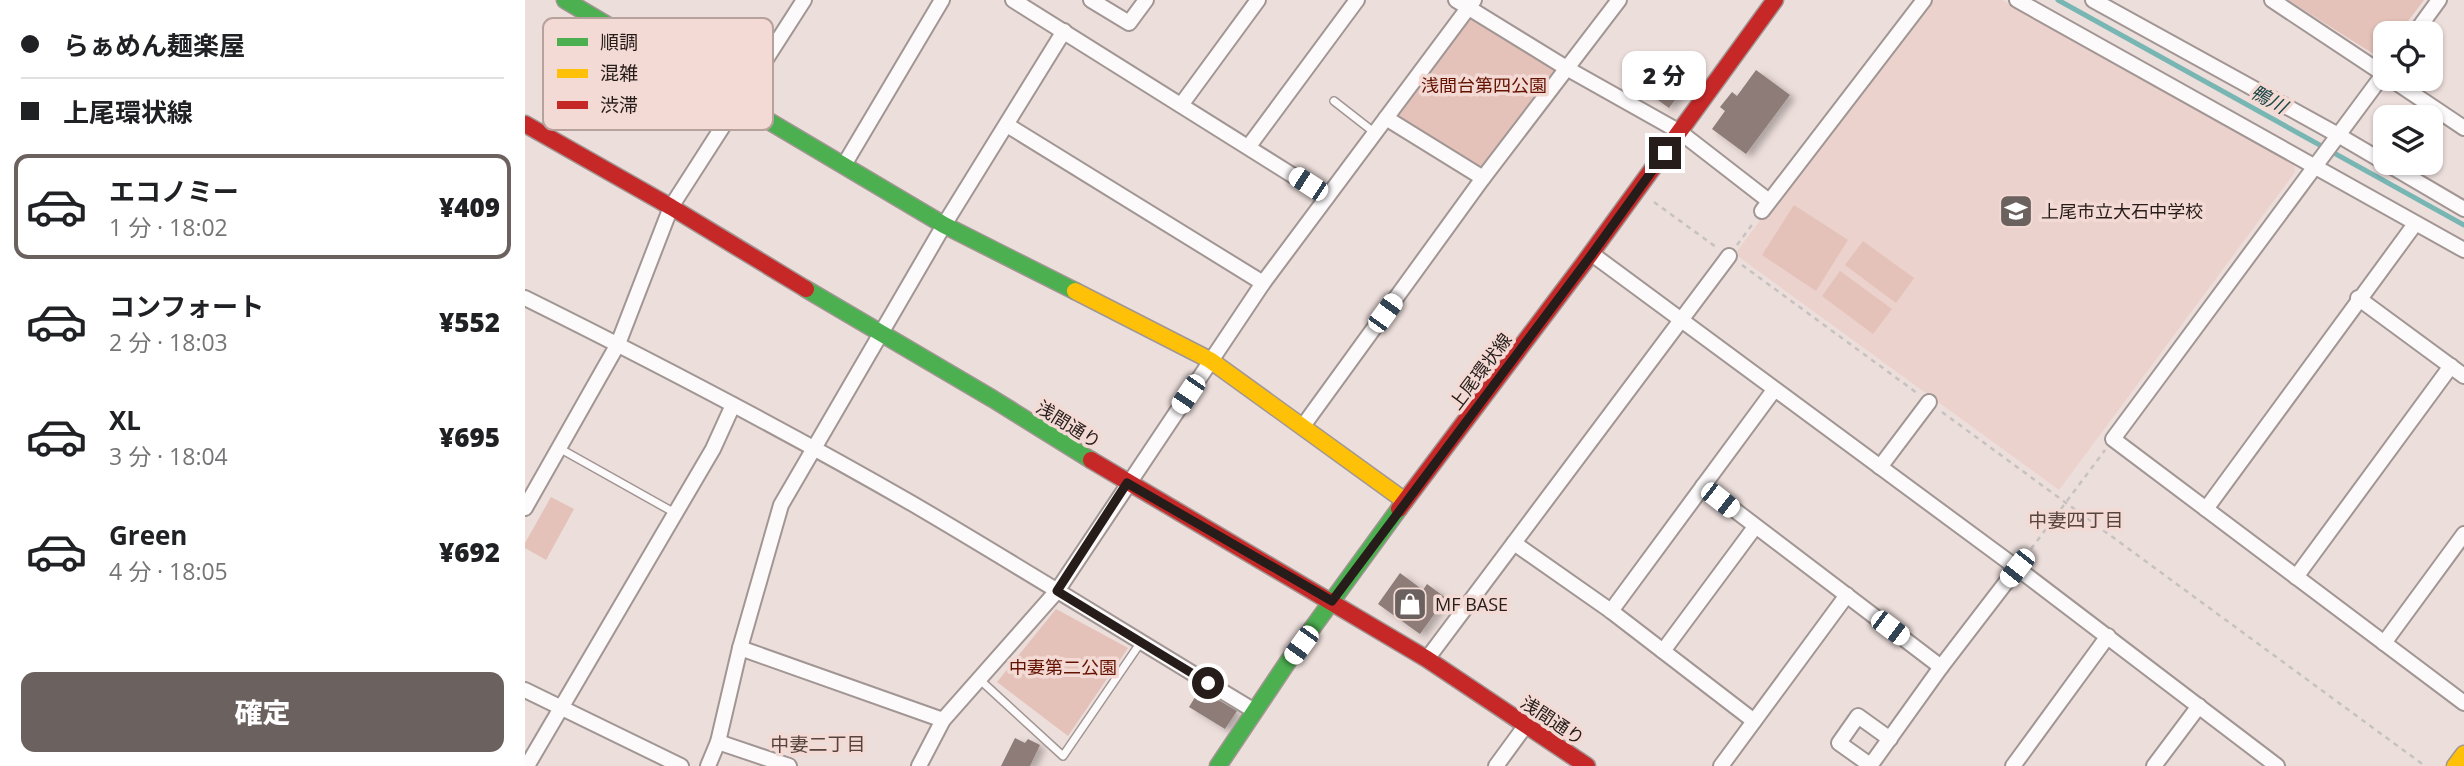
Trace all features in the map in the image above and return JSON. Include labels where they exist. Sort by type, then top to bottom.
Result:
[{"type":"street","points":[[565,0],[587,6],[606,18]]},
{"type":"street","points":[[773,49],[804,0]]},
{"type":"street","points":[[844,165],[942,0]]},
{"type":"street","points":[[1013,0],[1327,197]]},
{"type":"street","points":[[1091,0],[1129,23],[1146,0]]},
{"type":"street","points":[[1181,105],[1258,0]]},
{"type":"street","points":[[1249,146],[1357,0]]},
{"type":"street","points":[[1303,426],[1483,178],[1619,0]]},
{"type":"street","name":"上尾環状線","points":[[1221,765],[1253,710],[1405,501],[1592,254],[1775,0]]},
{"type":"street","points":[[919,766],[943,720],[1057,591],[1263,283],[1375,133],[1466,3],[1568,69],[1679,132],[1765,206],[1924,0]]},
{"type":"street","points":[[2017,0],[2464,250]]},
{"type":"street","points":[[2093,0],[2338,135],[2464,209]]},
{"type":"street","points":[[2272,0],[2373,66]]},
{"type":"street","points":[[2424,21],[2439,0]]},
{"type":"street","points":[[708,766],[718,742],[740,648],[781,505],[944,225],[1064,31]]},
{"type":"street","points":[[2373,91],[2113,439],[2464,704]]},
{"type":"street","points":[[2410,91],[2464,128]]},
{"type":"street","points":[[1385,118],[1483,178]]},
{"type":"street","points":[[773,122],[944,225],[1210,360],[1405,501]]},
{"type":"street","name":"浅間通り","points":[[525,124],[671,207],[993,399],[1127,483],[1332,601],[1427,659],[1587,766]]},
{"type":"street","points":[[1007,125],[1263,283]]},
{"type":"street","points":[[525,508],[618,344],[671,207],[721,130]]},
{"type":"street","points":[[2206,509],[2358,298],[2415,224]]},
{"type":"street","points":[[1592,254],[2108,636],[2277,766]]},
{"type":"street","points":[[1427,659],[1729,256]]},
{"type":"street","points":[[525,298],[813,447],[1253,710]]},
{"type":"street","points":[[2358,298],[2464,376]]},
{"type":"street","points":[[2296,577],[2451,366]]},
{"type":"street","points":[[1611,611],[1775,390]]},
{"type":"street","points":[[1880,467],[1929,402]]},
{"type":"street","points":[[527,766],[713,449],[733,405]]},
{"type":"street","points":[[1703,486],[1941,667]]},
{"type":"street","points":[[1663,651],[1755,527]]},
{"type":"street","points":[[2383,643],[2464,534]]},
{"type":"street","points":[[1514,543],[1611,611],[1754,721]]},
{"type":"street","points":[[1890,739],[1858,716],[1839,743],[1870,766],[2017,568]]},
{"type":"street","points":[[1721,766],[1847,595]]},
{"type":"street","points":[[2013,766],[2108,636]]},
{"type":"street","points":[[740,648],[943,720]]},
{"type":"street","points":[[525,690],[681,766]]},
{"type":"street","points":[[2154,766],[2199,706]]},
{"type":"street","points":[[1496,766],[1526,725]]},
{"type":"street","points":[[718,742],[789,766]]},
{"type":"street","points":[[2455,766],[2464,754]]},
{"type":"lane","points":[[1334,101],[1375,133]]},
{"type":"lane","points":[[559,448],[675,513]]},
{"type":"lane","points":[[979,679],[1063,756],[1141,642]]},
{"type":"path","points":[[1646,196],[2425,766]]},
{"type":"path","points":[[1729,256],[1765,206]]},
{"type":"path","points":[[2017,568],[2113,439]]},
{"type":"shaded area","name":"上尾市立大石中学校","points":[[1927,0],[2002,0],[2294,162],[2295,172],[2059,490],[1739,257],[1737,251]]},
{"type":"green space","points":[[2288,0],[2424,0],[2408,21],[2373,21],[2373,54]]},
{"type":"green space","name":"浅間台第四公園","points":[[1471,15],[1559,70],[1483,173],[1396,120]]},
{"type":"green space","points":[[1794,205],[1848,240],[1816,291],[1762,255]]},
{"type":"green space","points":[[1863,241],[1914,278],[1896,303],[1845,265]]},
{"type":"green space","points":[[1840,271],[1892,309],[1873,334],[1822,296]]},
{"type":"green space","points":[[551,497],[574,509],[546,560],[525,548],[525,543]]},
{"type":"green space","name":"中妻第二公園","points":[[1056,609],[1128,648],[1068,736],[997,682]]},
{"type":"building","points":[[1756,70],[1790,95],[1746,154],[1712,129],[1725,111],[1720,107],[1732,92],[1737,96]]},
{"type":"building","points":[[1656,72],[1682,91],[1669,108],[1644,90]]},
{"type":"building","points":[[1400,573],[1423,590],[1427,584],[1446,598],[1420,634],[1378,604]]},
{"type":"building","points":[[1200,689],[1237,711],[1225,729],[1189,707]]},
{"type":"building","points":[[1015,738],[1025,743],[1028,739],[1040,745],[1030,766],[1001,766]]},
{"type":"waterway","name":"鴨川","points":[[2058,0],[2464,225]]},
{"type":"traffic: fast","points":[[565,0],[595,18]]},
{"type":"traffic: fast","points":[[773,123],[944,225],[1075,291]]},
{"type":"traffic: fast","points":[[806,289],[1091,460]]},
{"type":"traffic: fast","points":[[1218,766],[1289,660],[1399,509]]},
{"type":"traffic: slow","points":[[1075,291],[1210,360],[1405,501]]},
{"type":"traffic: slow","points":[[2455,766],[2464,754]]},
{"type":"traffic: jam","points":[[1399,509],[1584,263],[1775,0]]},
{"type":"traffic: jam","points":[[525,124],[671,207],[806,289]]},
{"type":"traffic: jam","points":[[1091,460],[1427,659],[1587,766]]},
{"type":"place","name":"上尾市立大石中学校","points":[[2016,211]]},
{"type":"place","name":"MF BASE","points":[[1410,604]]},
{"type":"district","name":"中妻四丁目","points":[[2076,520]]},
{"type":"district","name":"中妻二丁目","points":[[818,744]]},
{"type":"route","points":[[1208,683],[1057,591],[1127,483],[1332,601],[1665,153]]}]
